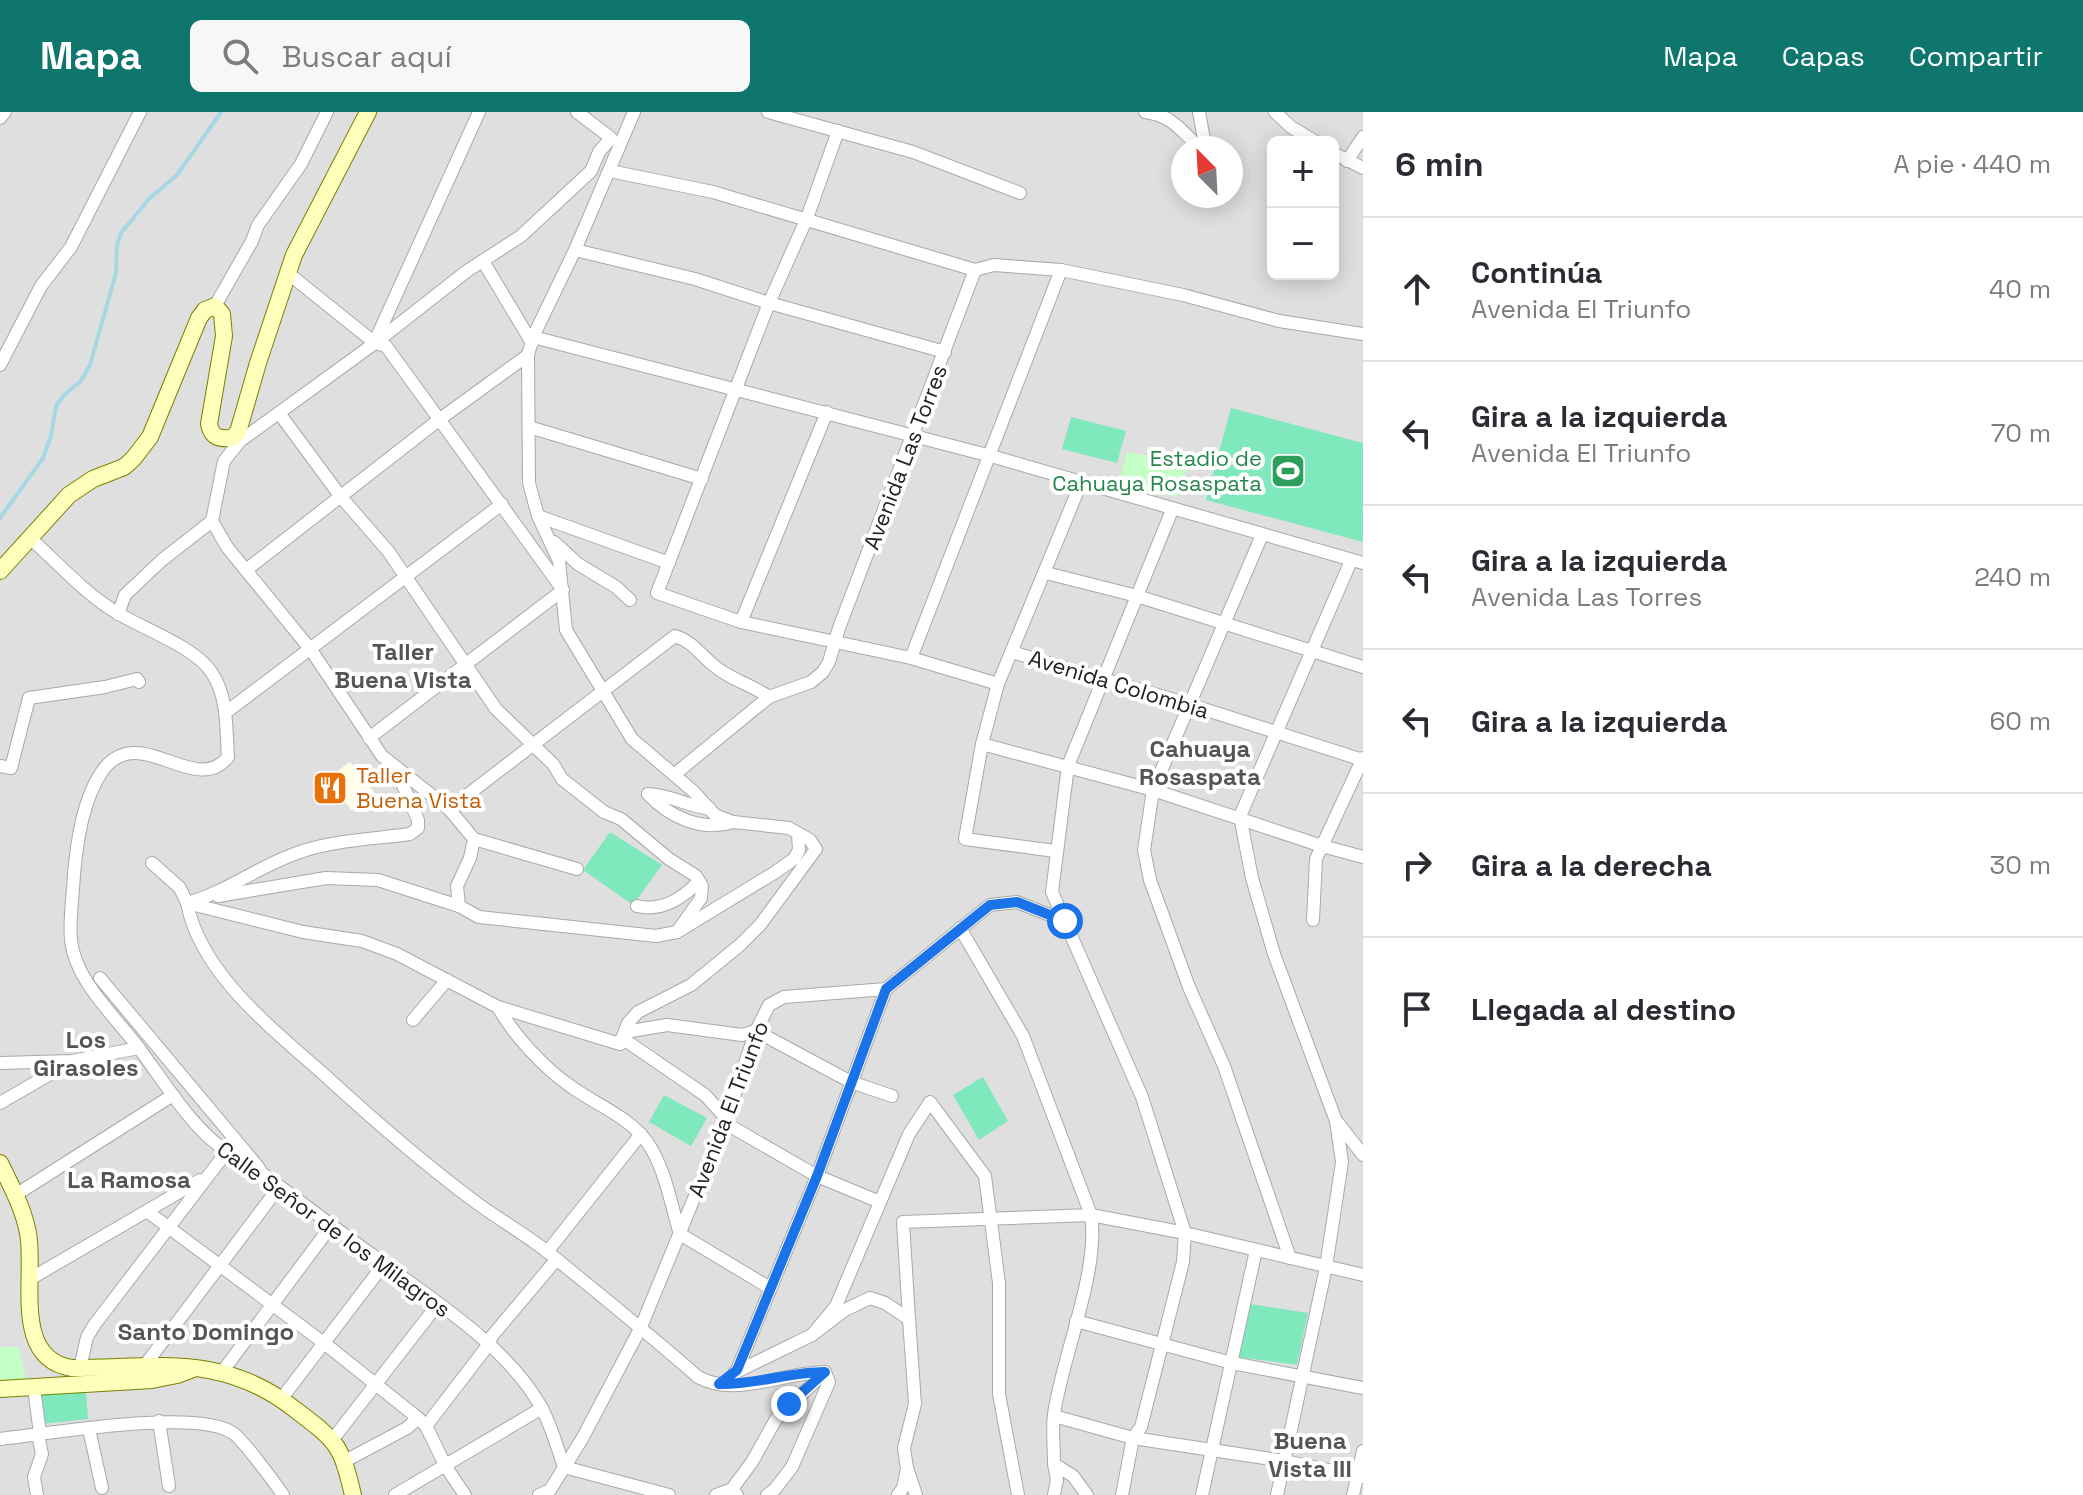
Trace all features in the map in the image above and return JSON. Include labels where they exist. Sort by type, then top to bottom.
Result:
[{"type":"street","points":[[0,118],[5,112]]},
{"type":"street","points":[[0,365],[41,286],[71,247],[140,112]]},
{"type":"street","points":[[0,571],[69,495],[93,479],[124,467],[150,437],[199,318],[205,310],[215,306],[262,218],[301,164],[327,112]]},
{"type":"street","points":[[118,614],[125,595],[162,560],[212,521],[224,461],[238,432],[294,255],[368,112]]},
{"type":"street","points":[[375,343],[479,112]]},
{"type":"street","points":[[215,306],[222,314],[224,336],[209,424],[211,433],[232,444],[521,236],[591,171],[599,152],[611,138],[577,112]]},
{"type":"street","points":[[622,1038],[628,1023],[638,1012],[691,985],[716,967],[760,925],[816,849],[810,840],[789,828],[733,822],[715,815],[675,774],[632,739],[566,630],[559,561],[538,516],[529,483],[531,345],[634,112]]},
{"type":"street","points":[[768,112],[913,152],[1020,193]]},
{"type":"street","points":[[1145,112],[1161,114],[1174,121],[1199,147],[1205,145],[1199,112]]},
{"type":"street","points":[[1275,112],[1306,136]]},
{"type":"street","points":[[838,131],[807,218],[769,303],[657,593],[741,622],[911,658],[998,684]]},
{"type":"street","points":[[1347,161],[1363,137]]},
{"type":"street","points":[[1339,156],[1363,168]]},
{"type":"street","points":[[610,171],[713,192],[975,270],[994,265],[1061,270],[1183,295],[1279,321],[1363,334]]},
{"type":"street","points":[[575,250],[695,279],[945,352]]},
{"type":"street","points":[[483,261],[531,345],[737,389],[827,412],[1357,562],[1313,651],[1240,816],[1252,878],[1274,954],[1336,1121],[1342,1162],[1326,1267],[1277,1495]]},
{"type":"street","name":"Avenida Las Torres","points":[[675,774],[769,697],[811,682],[829,662],[833,643],[975,270]]},
{"type":"street","points":[[911,658],[1061,270]]},
{"type":"street","points":[[289,274],[375,343],[386,346],[563,590]]},
{"type":"street","points":[[246,570],[531,345]]},
{"type":"street","points":[[741,622],[827,412]]},
{"type":"street","points":[[279,413],[341,497],[388,551],[496,709],[553,764],[562,779],[696,876],[702,886],[701,898],[677,932]]},
{"type":"street","points":[[529,427],[702,479]]},
{"type":"street","points":[[1055,851],[965,839],[982,744],[998,684],[1081,483]]},
{"type":"street","points":[[225,713],[502,504]]},
{"type":"street","points":[[1122,1495],[1133,1438],[1141,1427],[1183,1262],[1185,1233],[1142,1097],[1052,892],[1068,766],[1172,510]]},
{"type":"street","points":[[538,516],[669,563]]},
{"type":"street","points":[[212,521],[246,570],[311,650],[369,738],[396,769],[449,809],[474,839],[577,869]]},
{"type":"street","points":[[1262,535],[1153,790],[1144,850],[1150,880],[1189,987],[1224,1066],[1290,1258]]},
{"type":"street","name":"Calle Señor de los Milagros","points":[[30,538],[85,589],[118,614],[175,642],[211,670],[223,693],[228,757],[221,766],[203,771],[136,752],[113,760],[102,771],[87,807],[75,869],[71,912],[73,948],[84,976],[173,1095],[213,1142],[263,1174],[489,1344],[515,1371],[542,1408],[564,1467]]},
{"type":"street","points":[[552,541],[578,564],[616,587],[630,600]]},
{"type":"street","points":[[1046,573],[1225,622],[1363,667]]},
{"type":"street","points":[[369,738],[563,590]]},
{"type":"street","points":[[449,809],[675,636],[689,640],[717,668],[769,697]]},
{"type":"street","name":"Avenida Colombia","points":[[1012,652],[1363,759]]},
{"type":"street","points":[[6,767],[29,698],[137,679],[139,682]]},
{"type":"street","points":[[982,744],[1153,790],[1363,857]]},
{"type":"street","points":[[1313,920],[1316,859],[1363,759]]},
{"type":"street","points":[[207,898],[255,871],[302,851],[410,834],[418,828],[418,820],[396,769]]},
{"type":"street","points":[[710,809],[648,794],[669,813],[685,820],[722,826],[733,822]]},
{"type":"street","points":[[187,903],[326,878],[378,880],[459,906],[479,917],[656,936],[677,932],[794,859],[799,850],[798,834]]},
{"type":"street","points":[[459,906],[457,886],[470,858],[474,839]]},
{"type":"street","points":[[152,863],[180,888],[199,940],[264,1022],[408,1150],[552,1256],[698,1377],[719,1384],[745,1385],[806,1372],[825,1372]]},
{"type":"street","points":[[637,906],[654,908],[667,905],[689,892],[699,881]]},
{"type":"street","points":[[737,1370],[817,1176],[886,989],[990,905],[1017,902],[1065,921]]},
{"type":"street","points":[[187,903],[288,928],[362,941],[397,954],[498,1007],[622,1038],[705,1095],[725,1121],[817,1176],[880,1202]]},
{"type":"street","points":[[960,928],[1023,1036],[1091,1215],[1094,1231],[1054,1416],[1057,1480],[1054,1495]]},
{"type":"street","points":[[100,978],[263,1174]]},
{"type":"street","points":[[413,1020],[447,980]]},
{"type":"street","name":"Avenida El Triunfo","points":[[539,1495],[550,1490],[582,1439],[641,1327],[725,1121],[756,1031],[769,1005],[776,999],[886,989]]},
{"type":"street","points":[[498,1007],[511,1030],[570,1086],[628,1122],[641,1134],[649,1144],[662,1174],[680,1234],[770,1288]]},
{"type":"street","points":[[622,1038],[667,1025],[742,1035],[756,1031],[851,1082],[892,1096]]},
{"type":"street","points":[[0,1063],[72,1061],[139,1048]]},
{"type":"street","points":[[0,1103],[72,1061]]},
{"type":"street","points":[[17,1194],[173,1095]]},
{"type":"street","points":[[812,1335],[836,1306],[909,1134],[930,1102],[985,1176],[999,1283],[999,1394],[1018,1495]]},
{"type":"street","points":[[1336,1121],[1363,1155]]},
{"type":"street","points":[[345,1461],[422,1422],[489,1344],[641,1134]]},
{"type":"street","points":[[30,1279],[197,1182],[228,1150]]},
{"type":"street","points":[[80,1368],[87,1337],[95,1324],[219,1160]]},
{"type":"street","points":[[0,1163],[17,1194],[28,1229],[31,1323],[41,1350],[61,1366],[198,1367],[243,1379],[282,1398],[333,1439],[345,1461],[353,1495]]},
{"type":"street","points":[[145,1365],[279,1187]]},
{"type":"street","points":[[148,1212],[324,1343],[422,1422],[465,1495]]},
{"type":"street","points":[[916,1495],[904,1448],[915,1404],[903,1222],[1091,1215],[1185,1233],[1363,1275]]},
{"type":"street","points":[[222,1372],[331,1226]]},
{"type":"street","points":[[1202,1495],[1256,1250]]},
{"type":"street","points":[[282,1398],[384,1264]]},
{"type":"street","points":[[719,1384],[737,1370],[812,1335],[845,1310],[870,1298],[885,1303],[909,1319]]},
{"type":"street","points":[[333,1439],[438,1304]]},
{"type":"street","points":[[1076,1321],[1232,1363],[1363,1388]]},
{"type":"street","points":[[0,1389],[152,1380],[198,1367]]},
{"type":"street","points":[[716,1495],[734,1492],[776,1419],[825,1372]]},
{"type":"street","points":[[772,1493],[792,1467],[826,1392],[829,1382],[825,1372]]},
{"type":"street","points":[[34,1388],[42,1454],[34,1477],[37,1495]]},
{"type":"street","points":[[395,1495],[542,1408]]},
{"type":"street","points":[[1054,1416],[1133,1438],[1360,1476]]},
{"type":"street","points":[[0,1439],[159,1421],[219,1426],[241,1440],[283,1495]]},
{"type":"street","points":[[159,1421],[169,1486]]},
{"type":"street","points":[[89,1429],[102,1488]]},
{"type":"street","points":[[1353,1495],[1360,1476],[1363,1451]]},
{"type":"street","points":[[1054,1464],[1073,1476],[1087,1495]]},
{"type":"street","points":[[564,1467],[669,1495]]},
{"type":"street","points":[[898,1495],[903,1488],[907,1468]]},
{"type":"shaded area","points":[[0,112],[1363,112],[1363,1495],[0,1495]]},
{"type":"shaded area","points":[[350,762],[375,793],[351,810],[328,778]]},
{"type":"green space","name":"Estadio de Cahuaya Rosaspata","points":[[1231,408],[1363,443],[1363,542],[1206,500]]},
{"type":"green space","points":[[1071,417],[1126,431],[1117,463],[1062,449]]},
{"type":"green space","points":[[1154,450],[1170,453],[1168,465],[1187,470],[1177,497],[1119,483],[1127,452],[1153,457]]},
{"type":"green space","points":[[610,832],[662,865],[633,905],[583,870]]},
{"type":"green space","points":[[983,1077],[1008,1121],[979,1140],[953,1095]]},
{"type":"green space","points":[[664,1095],[707,1118],[691,1146],[649,1122]]},
{"type":"green space","points":[[1250,1304],[1308,1313],[1297,1365],[1238,1357]]},
{"type":"green space","points":[[0,1347],[18,1347],[27,1381],[0,1381]]},
{"type":"green space","points":[[86,1391],[88,1419],[42,1424],[40,1395]]},
{"type":"waterway","points":[[0,518],[43,458],[51,436],[56,406],[81,381],[90,365],[116,273],[121,233],[149,199],[177,175],[221,112]]},
{"type":"place","name":"Estadio de Cahuaya Rosaspata","points":[[1288,471]]},
{"type":"place","name":"Taller Buena Vista","points":[[330,788]]},
{"type":"district","name":"Taller Buena Vista","points":[[403,665]]},
{"type":"district","name":"Cahuaya Rosaspata","points":[[1200,762]]},
{"type":"district","name":"Los Girasoles","points":[[86,1053]]},
{"type":"district","name":"La Ramosa","points":[[129,1179]]},
{"type":"district","name":"Santo Domingo","points":[[206,1331]]},
{"type":"district","name":"Buena Vista III","points":[[1310,1454]]},
{"type":"route","points":[[789,1404],[825,1372],[806,1372],[745,1385],[719,1384],[737,1370],[817,1176],[886,989],[990,905],[1017,902],[1065,921]]}]
